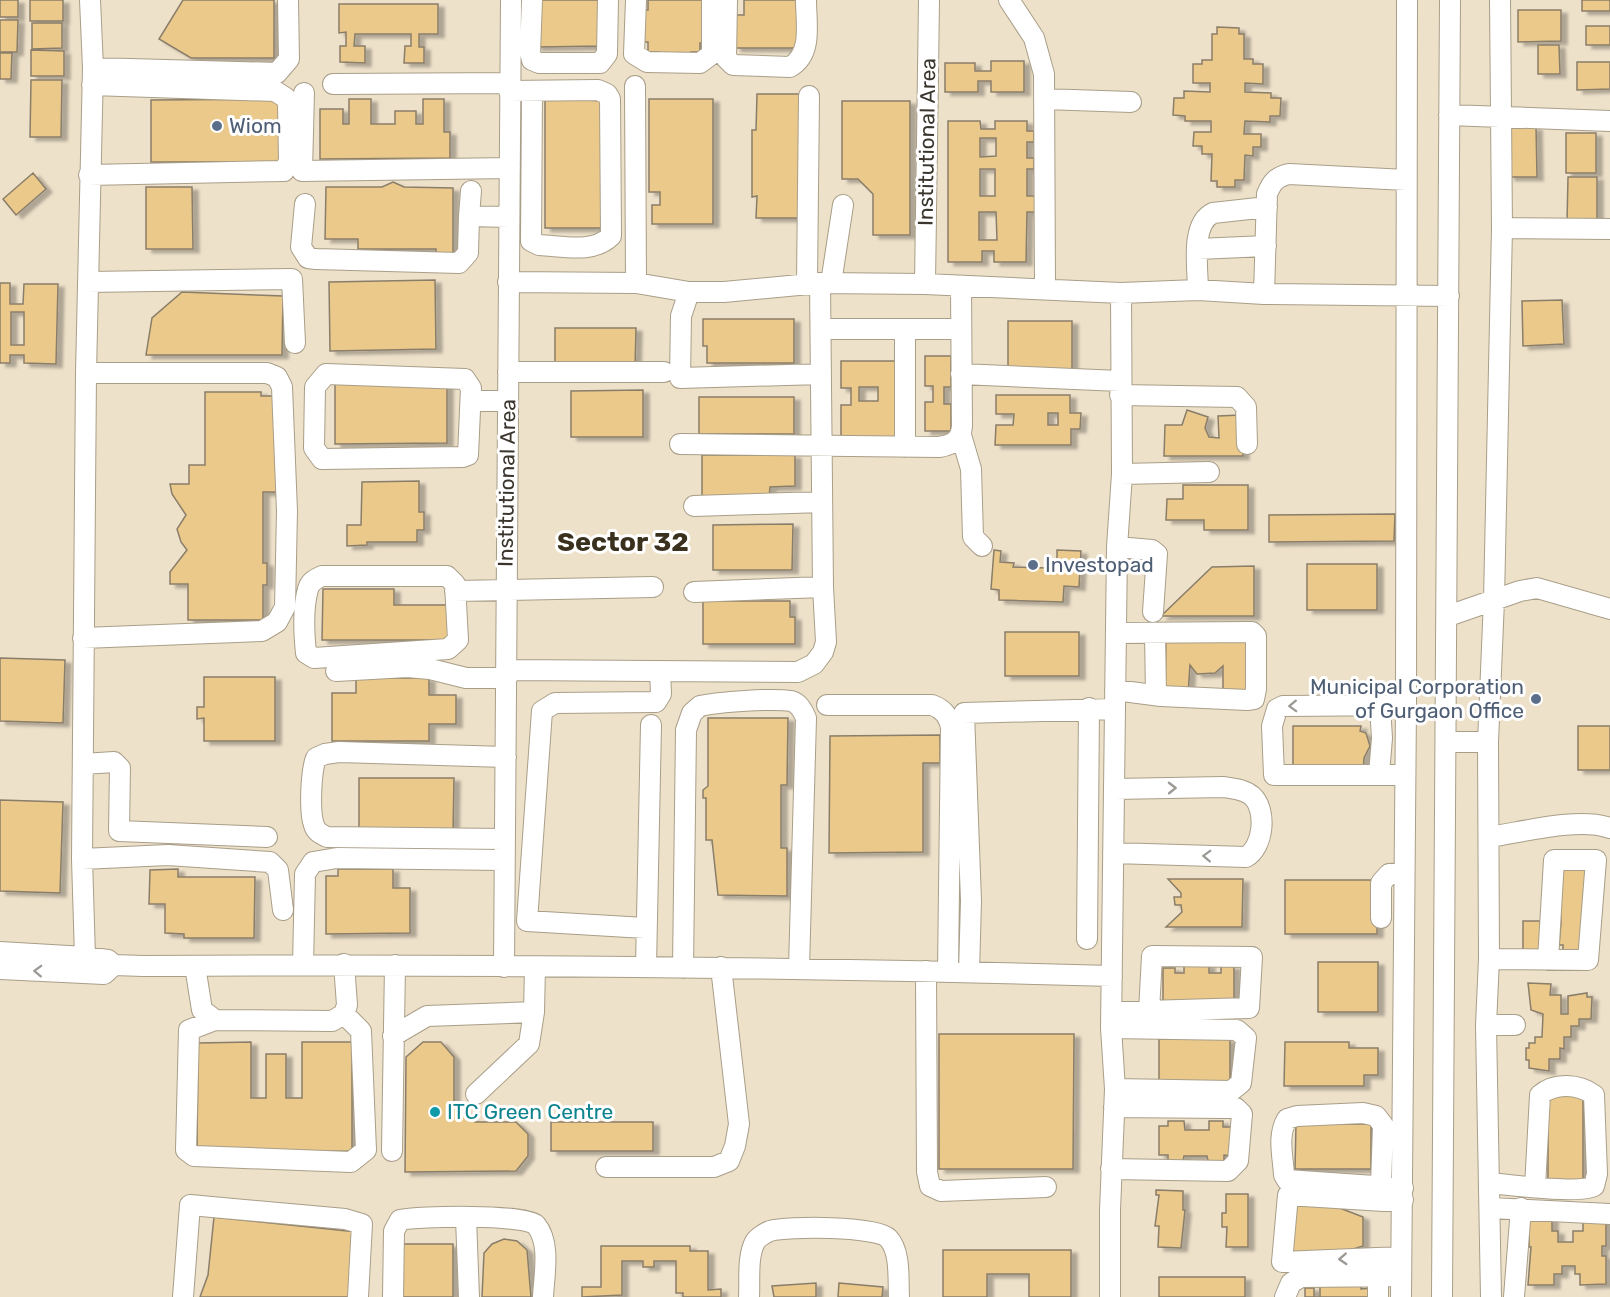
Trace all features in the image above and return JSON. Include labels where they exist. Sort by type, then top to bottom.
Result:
[{"type":"street","points":[[84,965],[82,859],[86,373],[92,76],[90,0]]},
{"type":"street","points":[[92,76],[277,73],[289,59],[288,0]]},
{"type":"street","name":"Institutional Area","points":[[504,967],[511,0]]},
{"type":"street","points":[[532,0],[530,52],[532,60],[539,63],[600,63],[607,54],[608,0]]},
{"type":"street","points":[[636,0],[634,54],[647,62],[700,63],[712,54],[712,0]]},
{"type":"street","points":[[727,0],[726,58],[729,62],[733,65],[790,67],[806,50],[806,0]]},
{"type":"street","name":"Institutional Area","points":[[925,284],[929,0]]},
{"type":"street","points":[[1009,0],[1034,38],[1040,55],[1044,99],[1045,289]]},
{"type":"street","points":[[1401,1297],[1406,705],[1407,0]]},
{"type":"street","points":[[1442,1297],[1450,0]]},
{"type":"street","points":[[1491,1297],[1486,1025],[1490,959],[1488,742],[1494,600],[1502,228],[1500,0]]},
{"type":"street","points":[[89,176],[284,171],[289,161],[288,104],[286,98],[275,91],[92,76]]},
{"type":"street","points":[[333,84],[509,87],[532,91],[602,91],[610,99],[611,236],[603,244],[594,247],[539,245],[531,241],[532,91]]},
{"type":"street","points":[[635,86],[636,283]]},
{"type":"street","points":[[304,93],[302,171],[510,168]]},
{"type":"street","points":[[336,671],[406,667],[430,669],[466,678],[507,674],[660,671],[798,672],[814,664],[823,652],[826,642],[823,588],[821,329],[809,96]]},
{"type":"street","points":[[1044,99],[1131,102]]},
{"type":"street","points":[[1449,115],[1610,121]]},
{"type":"street","points":[[1264,294],[1267,194],[1271,183],[1279,176],[1289,174],[1406,180]]},
{"type":"street","points":[[305,204],[301,247],[308,258],[459,263],[468,253],[471,192]]},
{"type":"street","points":[[819,283],[843,205]]},
{"type":"street","points":[[1198,290],[1198,249],[1206,216],[1213,213],[1267,207]]},
{"type":"street","points":[[470,216],[531,223]]},
{"type":"street","points":[[1502,228],[1610,228]]},
{"type":"street","points":[[1198,249],[1266,246]]},
{"type":"street","points":[[88,282],[292,279],[295,343]]},
{"type":"street","points":[[508,282],[636,283],[689,292],[724,292],[819,283],[925,284],[1121,293],[1198,290],[1264,294],[1449,296]]},
{"type":"street","points":[[961,287],[962,435],[971,470],[973,537],[982,546]]},
{"type":"street","points":[[689,292],[681,316],[680,378],[821,374]]},
{"type":"street","points":[[1110,1297],[1111,1168],[1115,1098],[1111,1020],[1113,821],[1117,547],[1122,474],[1121,293]]},
{"type":"street","points":[[821,329],[961,329]]},
{"type":"street","points":[[905,329],[905,447]]},
{"type":"street","points":[[508,372],[664,372]]},
{"type":"street","points":[[84,638],[262,631],[277,622],[285,607],[287,511],[282,387],[277,377],[267,373],[86,373]]},
{"type":"street","points":[[326,374],[465,379],[470,383],[471,401],[470,449],[464,458],[322,459],[314,448],[315,387],[326,374]]},
{"type":"street","points":[[962,374],[1237,397],[1246,407],[1247,444]]},
{"type":"street","points":[[471,401],[508,401]]},
{"type":"street","points":[[680,444],[822,447],[948,446],[962,435]]},
{"type":"street","points":[[1122,474],[1209,472]]},
{"type":"street","points":[[694,506],[822,502]]},
{"type":"street","points":[[1117,547],[1152,550],[1157,554],[1153,612]]},
{"type":"street","points":[[322,576],[447,576],[453,579],[455,591],[458,639],[448,649],[314,658],[306,653],[308,587],[313,580],[322,576]]},
{"type":"street","points":[[455,591],[653,587]]},
{"type":"street","points":[[694,592],[823,588]]},
{"type":"street","points":[[1448,616],[1537,588],[1610,609]]},
{"type":"street","points":[[969,972],[971,901],[964,713],[1089,708],[1115,699],[1155,695],[1254,699],[1256,694],[1256,636],[1252,632],[1116,633]]},
{"type":"street","points":[[1155,634],[1155,695]]},
{"type":"street","points":[[645,928],[527,921],[542,711],[555,703],[656,702],[661,694],[660,671]]},
{"type":"street","points":[[683,968],[686,730],[692,713],[700,706],[774,701],[792,702],[801,707],[806,718],[799,968]]},
{"type":"street","points":[[827,705],[932,705],[939,708],[948,718],[951,727],[948,971]]},
{"type":"street","points":[[1405,775],[1274,775],[1272,726],[1277,709],[1283,706],[1406,705]]},
{"type":"street","points":[[1379,774],[1382,738],[1380,707]]},
{"type":"street","points":[[1087,939],[1089,708]]},
{"type":"street","points":[[646,967],[645,928],[651,725]]},
{"type":"street","points":[[1447,742],[1488,742]]},
{"type":"street","points":[[504,839],[327,837],[318,833],[313,823],[313,767],[316,758],[325,754],[339,753],[506,757]]},
{"type":"street","points":[[83,764],[114,762],[120,768],[119,831],[267,837]]},
{"type":"street","points":[[1113,853],[1246,857],[1254,850],[1261,822],[1260,807],[1251,795],[1240,790],[1224,787],[1114,789]]},
{"type":"street","points":[[1088,820],[1113,821]]},
{"type":"street","points":[[1489,837],[1568,825],[1598,824],[1610,828]]},
{"type":"street","points":[[82,859],[168,855],[270,862],[278,870],[283,910]]},
{"type":"street","points":[[303,964],[305,874],[313,862],[337,858],[504,861]]},
{"type":"street","points":[[1490,959],[1548,960],[1588,960],[1596,860],[1554,860],[1548,960]]},
{"type":"street","points":[[1381,918],[1381,883],[1389,874],[1404,873]]},
{"type":"street","points":[[0,952],[84,965],[104,974],[114,965],[344,964],[799,968],[1112,976]]},
{"type":"street","points":[[1111,1020],[1149,1011],[1249,1008],[1252,957],[1152,956],[1149,1011]]},
{"type":"street","points":[[344,964],[347,1005],[344,1014],[332,1021],[215,1020],[189,1030],[186,1150],[194,1156],[351,1162],[366,1150],[361,1031],[344,1014]]},
{"type":"street","points":[[0,969],[84,965]]},
{"type":"street","points":[[392,1151],[395,965]]},
{"type":"street","points":[[195,966],[202,1010],[215,1020]]},
{"type":"street","points":[[477,1094],[529,1044],[534,1012],[535,967]]},
{"type":"street","points":[[606,1167],[714,1167],[729,1161],[735,1146],[738,1124],[721,968]]},
{"type":"street","points":[[926,971],[927,1172],[930,1186],[941,1191],[1046,1186]]},
{"type":"street","points":[[393,1036],[427,1016],[534,1012]]},
{"type":"street","points":[[1111,1020],[1237,1030],[1246,1038],[1241,1083],[1231,1091],[1115,1098]]},
{"type":"street","points":[[1486,1025],[1515,1026]]},
{"type":"street","points":[[1490,1184],[1580,1190],[1594,1186],[1597,1174],[1594,1095],[1583,1087],[1568,1086],[1545,1091],[1540,1095],[1534,1186]]},
{"type":"street","points":[[1111,1168],[1228,1172],[1238,1161],[1242,1114],[1236,1108],[1115,1098]]},
{"type":"street","points":[[1381,1186],[1383,1125],[1376,1116],[1363,1113],[1297,1116],[1287,1119],[1281,1138],[1284,1175],[1287,1180],[1381,1186],[1403,1194]]},
{"type":"street","points":[[1401,1267],[1282,1262],[1288,1195],[1384,1201],[1403,1194]]},
{"type":"street","points":[[183,1297],[190,1205],[345,1219],[362,1224],[358,1297]]},
{"type":"street","points":[[1490,1208],[1610,1214]]},
{"type":"street","points":[[1514,1297],[1521,1208]]},
{"type":"street","points":[[393,1297],[394,1231],[399,1220],[411,1218],[526,1218],[535,1224],[542,1236],[545,1252],[543,1297]]},
{"type":"street","points":[[466,1218],[469,1297]]},
{"type":"street","points":[[749,1297],[751,1255],[756,1240],[769,1231],[801,1228],[874,1231],[888,1238],[895,1251],[899,1297]]},
{"type":"street","points":[[1285,1297],[1290,1283],[1301,1277],[1378,1276],[1401,1267]]},
{"type":"street","points":[[1378,1276],[1378,1297]]},
{"type":"building","points":[[0,0],[18,0],[18,17],[0,17]]},
{"type":"building","points":[[30,0],[63,0],[63,21],[30,21]]},
{"type":"building","points":[[183,0],[274,0],[274,58],[191,58],[159,39]]},
{"type":"building","points":[[537,0],[603,0],[603,46],[536,47]]},
{"type":"building","points":[[648,0],[703,0],[707,43],[700,43],[700,52],[691,52],[691,58],[659,58],[659,52],[648,52],[648,42],[644,42],[644,10],[648,10]]},
{"type":"building","points":[[744,0],[801,0],[800,48],[735,48],[735,15],[744,15]]},
{"type":"building","points":[[1582,0],[1610,0],[1610,11],[1582,11]]},
{"type":"building","points":[[339,4],[438,4],[438,34],[419,34],[419,47],[424,47],[424,63],[404,63],[405,46],[411,46],[411,34],[355,34],[354,46],[365,46],[365,63],[340,62],[340,46],[346,46],[346,32],[339,33]]},
{"type":"building","points":[[1518,10],[1561,10],[1561,41],[1518,42]]},
{"type":"building","points":[[0,20],[18,20],[17,52],[0,52]]},
{"type":"building","points":[[32,23],[62,23],[62,48],[32,49]]},
{"type":"building","points":[[1586,26],[1610,26],[1610,45],[1586,45]]},
{"type":"building","points":[[1217,27],[1239,28],[1239,34],[1244,34],[1244,59],[1253,59],[1253,64],[1263,64],[1263,84],[1245,83],[1245,92],[1271,93],[1271,98],[1281,98],[1280,116],[1270,116],[1270,122],[1245,121],[1244,134],[1261,134],[1261,147],[1253,147],[1253,156],[1245,155],[1244,180],[1235,180],[1235,187],[1217,187],[1217,181],[1211,181],[1212,154],[1202,154],[1202,146],[1193,146],[1194,132],[1211,132],[1211,121],[1185,121],[1185,116],[1173,115],[1174,98],[1184,98],[1184,91],[1210,92],[1210,83],[1193,83],[1193,64],[1202,64],[1202,60],[1212,60],[1212,34],[1217,34]]},
{"type":"building","points":[[1538,45],[1559,45],[1560,74],[1538,74]]},
{"type":"building","points":[[31,50],[64,51],[64,76],[31,76]]},
{"type":"building","points":[[0,53],[12,53],[11,79],[0,79]]},
{"type":"building","points":[[991,61],[1024,61],[1024,92],[991,92],[991,81],[978,81],[978,92],[945,92],[945,63],[975,63],[975,71],[991,71]]},
{"type":"building","points":[[1577,62],[1610,62],[1610,89],[1577,90]]},
{"type":"building","points":[[31,80],[62,80],[61,137],[30,137]]},
{"type":"building","points":[[757,94],[804,94],[804,218],[756,218],[757,196],[752,197],[752,130],[756,130]]},
{"type":"building","points":[[545,97],[602,101],[611,228],[545,228]]},
{"type":"building","points":[[281,99],[281,162],[151,162],[151,100]]},
{"type":"building","points":[[349,99],[371,99],[371,124],[395,124],[395,111],[416,111],[416,124],[423,124],[423,99],[444,99],[444,132],[450,132],[450,158],[320,159],[320,109],[343,109],[343,124],[349,124]]},
{"type":"building","points":[[649,99],[713,99],[713,224],[652,224],[652,205],[660,205],[660,192],[649,192]]},
{"type":"building","points":[[842,101],[910,101],[910,235],[873,235],[873,194],[858,179],[842,179]]},
{"type":"building","points":[[948,121],[980,121],[981,129],[995,129],[995,121],[1027,121],[1027,131],[1034,131],[1034,142],[1027,142],[1027,158],[1034,158],[1034,169],[1027,169],[1027,196],[1035,196],[1035,212],[1027,212],[1026,262],[994,262],[994,251],[982,251],[982,262],[948,262]],"holes":[[[980,138],[996,138],[996,156],[980,157]],[[980,169],[995,169],[995,196],[980,196]],[[979,212],[996,212],[997,240],[979,240]]]},
{"type":"building","points":[[1536,127],[1537,177],[1509,177],[1508,128]]},
{"type":"building","points":[[1566,133],[1596,133],[1596,173],[1566,173]]},
{"type":"building","points":[[33,173],[46,189],[16,215],[3,199]]},
{"type":"building","points":[[1568,177],[1597,177],[1597,223],[1567,223]]},
{"type":"building","points":[[393,182],[404,187],[453,188],[453,257],[436,257],[436,249],[358,249],[358,239],[325,239],[326,187],[382,187]]},
{"type":"building","points":[[146,187],[192,187],[193,249],[146,249]]},
{"type":"building","points":[[435,280],[436,349],[330,351],[329,282]]},
{"type":"building","points":[[0,283],[10,283],[10,304],[23,304],[24,284],[58,284],[56,364],[24,363],[24,355],[10,355],[10,363],[0,363]],"holes":[[[11,312],[24,312],[24,345],[11,345]]]},
{"type":"building","points":[[182,292],[283,296],[282,355],[146,355],[152,318]]},
{"type":"building","points":[[1562,300],[1564,344],[1523,346],[1522,301]]},
{"type":"building","points":[[703,319],[794,319],[794,363],[707,363],[707,346],[703,346]]},
{"type":"building","points":[[1008,321],[1072,321],[1072,370],[1008,370]]},
{"type":"building","points":[[555,328],[636,328],[635,368],[555,368]]},
{"type":"building","points":[[925,356],[951,356],[951,387],[944,387],[944,404],[951,404],[951,431],[925,431],[925,402],[933,402],[933,386],[925,386]]},
{"type":"building","points":[[841,361],[898,361],[897,439],[841,439],[841,405],[851,405],[851,388],[841,388]],"holes":[[[859,387],[878,387],[878,401],[859,401]]]},
{"type":"building","points":[[335,384],[447,384],[447,443],[335,444]]},
{"type":"building","points":[[643,390],[643,437],[571,437],[571,391]]},
{"type":"building","points":[[205,392],[261,392],[261,396],[277,396],[277,492],[263,492],[263,563],[267,563],[267,585],[263,585],[263,620],[188,620],[188,584],[170,584],[170,572],[187,550],[181,542],[177,529],[186,515],[172,494],[170,484],[189,484],[189,465],[205,465]]},
{"type":"building","points":[[996,395],[1070,395],[1070,413],[1081,413],[1080,429],[1071,429],[1071,445],[995,445],[996,425],[1013,425],[1014,414],[996,414]],"holes":[[[1048,413],[1058,413],[1058,425],[1048,425]]]},
{"type":"building","points":[[699,397],[794,397],[794,434],[699,434]]},
{"type":"building","points":[[1187,410],[1208,417],[1205,428],[1209,437],[1219,438],[1218,416],[1241,415],[1243,456],[1164,456],[1165,425],[1182,425]]},
{"type":"building","points":[[702,455],[795,455],[795,486],[770,487],[769,499],[702,499]]},
{"type":"building","points":[[419,481],[419,512],[424,512],[424,530],[417,530],[417,542],[367,542],[367,545],[347,546],[347,525],[361,525],[362,482]]},
{"type":"building","points":[[1183,485],[1248,485],[1248,530],[1204,530],[1204,520],[1166,520],[1167,499],[1183,499]]},
{"type":"building","points":[[1395,514],[1394,541],[1269,542],[1269,515]]},
{"type":"building","points":[[793,524],[792,570],[713,570],[713,525]]},
{"type":"building","points":[[994,550],[1001,551],[1000,562],[1014,563],[1013,567],[1048,568],[1049,562],[1057,563],[1057,550],[1081,551],[1079,587],[1064,586],[1063,602],[999,600],[999,590],[991,589]]},
{"type":"building","points":[[1307,564],[1377,564],[1377,610],[1307,610]]},
{"type":"building","points":[[1254,566],[1254,616],[1161,616],[1212,567]]},
{"type":"building","points":[[323,589],[394,589],[394,605],[448,605],[448,640],[322,640]]},
{"type":"building","points":[[703,601],[790,601],[790,617],[795,617],[795,644],[703,644]]},
{"type":"building","points":[[1005,632],[1079,632],[1079,676],[1005,676]]},
{"type":"building","points":[[1166,635],[1248,637],[1247,696],[1223,696],[1223,666],[1215,673],[1197,674],[1190,665],[1188,695],[1165,695]]},
{"type":"building","points":[[0,658],[65,660],[63,723],[0,721]]},
{"type":"building","points":[[204,677],[275,677],[275,741],[204,741],[204,718],[197,719],[197,707],[204,707]]},
{"type":"building","points":[[356,678],[429,678],[429,695],[456,695],[456,724],[429,724],[429,741],[332,741],[332,693],[356,693]]},
{"type":"building","points":[[708,718],[788,718],[787,785],[781,785],[781,848],[787,848],[787,896],[718,895],[712,840],[706,840],[706,798],[703,798],[703,790],[708,786]]},
{"type":"building","points":[[1293,726],[1361,726],[1360,731],[1366,733],[1370,746],[1364,758],[1363,773],[1293,773]]},
{"type":"building","points":[[1578,726],[1610,726],[1610,770],[1578,770]]},
{"type":"building","points":[[940,735],[940,763],[923,763],[923,852],[829,853],[830,736]]},
{"type":"building","points":[[359,778],[454,778],[453,834],[359,833]]},
{"type":"building","points":[[0,800],[63,802],[60,893],[0,891]]},
{"type":"building","points":[[1558,865],[1588,865],[1588,954],[1563,954],[1563,945],[1559,945],[1561,923]]},
{"type":"building","points":[[178,869],[178,877],[255,877],[254,938],[184,938],[184,934],[165,933],[165,904],[149,904],[150,870]]},
{"type":"building","points":[[338,869],[393,869],[393,888],[410,888],[410,933],[326,934],[326,876],[338,876]]},
{"type":"building","points":[[1168,879],[1243,879],[1242,927],[1166,927],[1182,912],[1181,905],[1175,905],[1174,897],[1181,897],[1181,893]]},
{"type":"building","points":[[1285,880],[1377,880],[1377,934],[1285,934]]},
{"type":"building","points":[[1523,921],[1540,921],[1540,956],[1523,956]]},
{"type":"building","points":[[1318,962],[1378,962],[1378,1012],[1318,1012]]},
{"type":"building","points":[[1184,964],[1209,964],[1209,973],[1221,973],[1221,966],[1234,966],[1234,1006],[1163,1007],[1163,968],[1175,968],[1175,973],[1184,973]]},
{"type":"building","points":[[1528,983],[1551,984],[1550,995],[1561,995],[1561,1014],[1568,1014],[1568,996],[1587,993],[1587,997],[1592,997],[1591,1019],[1579,1019],[1579,1026],[1571,1026],[1571,1037],[1564,1037],[1564,1049],[1560,1048],[1560,1059],[1549,1059],[1549,1071],[1529,1068],[1529,1060],[1526,1060],[1526,1048],[1529,1048],[1529,1043],[1535,1043],[1535,1037],[1542,1037],[1543,1014],[1531,1010]]},
{"type":"building","points":[[939,1034],[1074,1034],[1073,1169],[939,1169]]},
{"type":"building","points":[[1159,1039],[1230,1039],[1230,1087],[1159,1088]]},
{"type":"building","points":[[251,1042],[251,1098],[266,1098],[266,1054],[286,1054],[286,1098],[302,1098],[302,1042],[352,1042],[352,1151],[197,1152],[198,1043]]},
{"type":"building","name":"ITC Green Centre","points":[[423,1042],[441,1042],[454,1057],[454,1101],[475,1122],[516,1122],[528,1134],[528,1156],[516,1171],[405,1172],[406,1057]]},
{"type":"building","points":[[1285,1042],[1349,1042],[1349,1048],[1378,1048],[1378,1075],[1364,1075],[1364,1086],[1284,1086]]},
{"type":"building","points":[[1548,1096],[1583,1096],[1583,1183],[1548,1183]]},
{"type":"building","points":[[1168,1121],[1184,1121],[1185,1130],[1209,1130],[1209,1121],[1223,1121],[1223,1127],[1233,1127],[1233,1156],[1224,1155],[1224,1161],[1208,1161],[1207,1156],[1184,1156],[1183,1161],[1168,1161],[1168,1155],[1159,1155],[1159,1126],[1168,1126]]},
{"type":"building","points":[[551,1122],[653,1122],[653,1151],[551,1151]]},
{"type":"building","points":[[1296,1124],[1371,1124],[1371,1169],[1295,1169]]},
{"type":"building","points":[[1156,1190],[1183,1191],[1183,1210],[1185,1210],[1181,1248],[1158,1247],[1159,1226],[1155,1226],[1159,1195],[1156,1195]]},
{"type":"building","points":[[1226,1194],[1248,1194],[1248,1247],[1226,1247],[1227,1227],[1222,1227],[1222,1213],[1226,1213]]},
{"type":"building","points":[[1294,1204],[1332,1205],[1363,1217],[1363,1246],[1325,1258],[1292,1253]]},
{"type":"building","points":[[214,1217],[357,1232],[351,1297],[200,1297],[208,1275]]},
{"type":"building","points":[[1529,1217],[1552,1217],[1552,1231],[1558,1231],[1558,1242],[1573,1242],[1573,1231],[1583,1231],[1583,1217],[1606,1217],[1606,1246],[1602,1246],[1602,1256],[1606,1256],[1606,1284],[1580,1285],[1580,1274],[1575,1274],[1575,1266],[1562,1266],[1562,1274],[1554,1274],[1554,1285],[1528,1285],[1531,1247],[1529,1247]]},
{"type":"building","points":[[504,1239],[517,1241],[527,1250],[531,1297],[482,1297],[484,1253],[492,1244]]},
{"type":"building","points":[[401,1244],[453,1244],[453,1297],[401,1297]]},
{"type":"building","points":[[601,1246],[690,1246],[690,1251],[708,1251],[708,1290],[721,1289],[721,1297],[683,1297],[683,1293],[676,1293],[676,1261],[654,1261],[654,1267],[643,1267],[643,1261],[622,1261],[622,1295],[582,1297],[582,1287],[601,1287]]},
{"type":"building","points":[[943,1250],[1071,1250],[1071,1297],[1029,1297],[1029,1274],[987,1274],[987,1297],[943,1297]]},
{"type":"building","points":[[1159,1277],[1245,1277],[1245,1297],[1159,1297]]},
{"type":"building","points":[[816,1283],[816,1297],[774,1297],[772,1286]]},
{"type":"building","points":[[839,1283],[883,1287],[882,1297],[838,1297]]},
{"type":"building","points":[[1320,1285],[1374,1288],[1374,1297],[1320,1297]]},
{"type":"building","points":[[1305,1288],[1314,1288],[1314,1297],[1305,1297]]},
{"type":"place","name":"Wiom","points":[[217,126]]},
{"type":"place","name":"Investopad","points":[[1033,565]]},
{"type":"place","name":"Municipal Corporation of Gurgaon Office","points":[[1536,699]]},
{"type":"place","name":"ITC Green Centre","points":[[435,1112]]},
{"type":"district","name":"Sector 32","points":[[623,542]]}]
